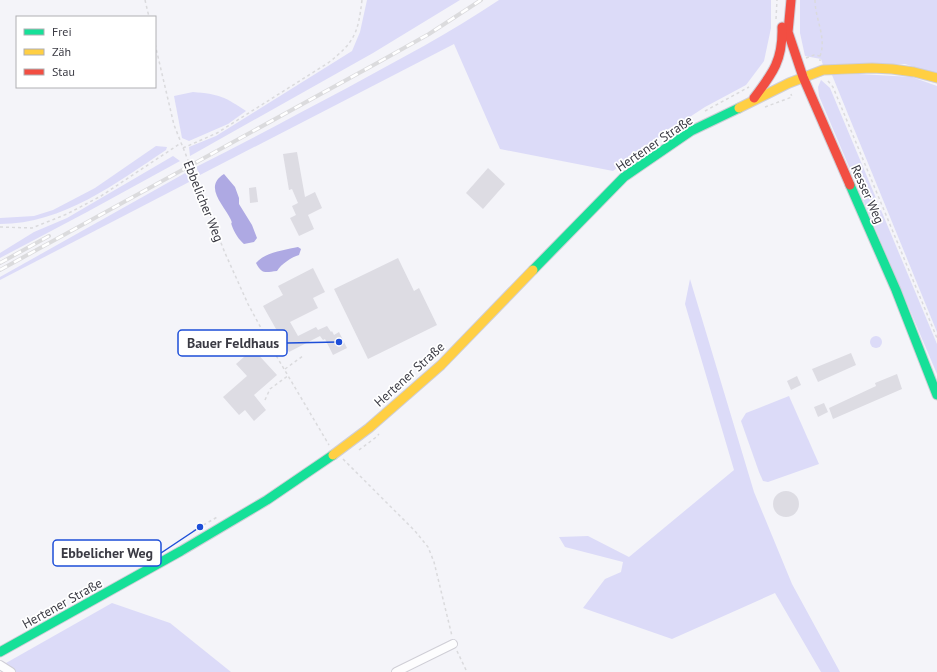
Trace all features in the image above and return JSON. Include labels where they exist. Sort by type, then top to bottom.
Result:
[{"type":"main road","points":[[751,102],[770,77],[779,62],[783,41],[783,0]]},
{"type":"main road","name":"Resser Weg","points":[[790,0],[788,32],[803,77],[896,290],[937,395]]},
{"type":"main road","name":"Hertener Straße","points":[[0,652],[247,512],[336,453],[369,428],[440,365],[624,177],[691,130],[803,77],[822,70],[872,68],[914,72],[937,78]]},
{"type":"street","points":[[396,672],[453,644]]},
{"type":"street","points":[[0,665],[11,672]]},
{"type":"path","points":[[145,0],[149,16]]},
{"type":"path","points":[[183,148],[217,134],[328,63],[349,45],[355,35],[360,19],[362,0]]},
{"type":"path","points":[[815,0],[817,19],[822,41],[820,56],[822,70],[826,79],[833,88],[937,338]]},
{"type":"path","name":"Ebbelicher Weg","points":[[156,48],[174,125],[222,246],[248,304],[326,442],[411,526],[428,547],[434,562],[453,644],[467,672]]},
{"type":"path","points":[[797,60],[820,56]]},
{"type":"path","points":[[702,113],[752,84]]},
{"type":"path","points":[[0,227],[32,228],[67,214],[101,196],[181,143]]},
{"type":"path","points":[[285,369],[303,356]]},
{"type":"path","points":[[265,400],[270,389],[289,375]]},
{"type":"path","points":[[191,533],[195,529],[221,514]]},
{"type":"shaded area","points":[[367,0],[460,0],[373,53],[190,156],[189,147],[216,136],[352,51],[360,32]]},
{"type":"shaded area","points":[[499,0],[771,0],[771,28],[764,61],[746,85],[705,107],[650,143],[613,171],[500,149],[454,44],[200,175],[196,167],[405,57],[462,24]]},
{"type":"shaded area","points":[[800,0],[937,0],[937,74],[905,64],[824,68],[821,59],[805,56],[800,33]]},
{"type":"shaded area","points":[[859,74],[912,77],[937,86],[937,332],[832,75]]},
{"type":"shaded area","points":[[821,80],[830,88],[937,344],[937,374],[819,96],[818,87]]},
{"type":"shaded area","points":[[193,92],[221,97],[233,102],[246,111],[228,124],[189,141],[182,138],[174,96]]},
{"type":"shaded area","points":[[156,146],[167,147],[166,150],[108,188],[88,199],[45,217],[23,222],[0,224],[0,218],[34,216],[53,210],[95,188]]},
{"type":"shaded area","points":[[173,156],[180,161],[0,258],[0,253],[34,232],[67,218]]},
{"type":"shaded area","points":[[187,172],[191,181],[0,280],[0,277]]},
{"type":"shaded area","points":[[224,174],[235,187],[239,198],[239,204],[252,225],[257,238],[254,242],[244,244],[240,240],[231,225],[231,220],[217,196],[215,185],[218,179]]},
{"type":"shaded area","points":[[298,247],[301,249],[299,255],[287,261],[277,271],[262,271],[256,263],[260,259],[270,254],[281,250]]},
{"type":"shaded area","points":[[690,279],[754,492],[792,584],[840,672],[821,672],[775,593],[672,639],[583,608],[605,579],[621,572],[623,562],[565,547],[559,537],[588,536],[629,557],[734,470],[685,304]]},
{"type":"shaded area","points":[[876,336],[880,338],[882,342],[880,346],[876,348],[872,346],[870,342],[872,338]]},
{"type":"shaded area","points":[[789,396],[819,464],[768,482],[763,481],[741,421],[746,413]]},
{"type":"shaded area","points":[[112,603],[170,623],[231,672],[15,672],[6,665],[6,663]]},
{"type":"building","points":[[297,152],[305,197],[315,192],[322,208],[308,215],[314,229],[299,236],[290,218],[296,215],[292,206],[298,203],[292,189],[289,190],[283,154]]},
{"type":"building","points":[[488,168],[505,184],[483,209],[466,193]]},
{"type":"building","points":[[256,187],[258,202],[250,203],[249,188]]},
{"type":"building","points":[[398,258],[414,291],[419,288],[437,325],[368,359],[334,289]]},
{"type":"building","points":[[313,268],[325,292],[313,298],[318,308],[290,322],[298,336],[316,327],[318,330],[327,326],[334,335],[339,332],[347,348],[333,355],[325,339],[323,340],[320,336],[289,352],[263,306],[283,295],[278,286]]},
{"type":"building","points":[[253,349],[277,375],[254,395],[266,410],[254,421],[245,410],[239,415],[223,397],[247,376],[236,364]]},
{"type":"building","points":[[851,353],[856,365],[818,382],[812,369]]},
{"type":"building","points":[[897,374],[902,389],[833,419],[829,408],[876,386],[875,383]]},
{"type":"building","points":[[797,376],[801,385],[791,390],[787,381]]},
{"type":"building","points":[[824,403],[828,412],[818,417],[814,407]]},
{"type":"building","points":[[786,491],[795,495],[799,504],[795,513],[786,517],[777,513],[773,504],[777,495]]},
{"type":"railway","points":[[0,270],[429,34],[481,0]]},
{"type":"railway","points":[[0,263],[49,236]]},
{"type":"traffic: fast","points":[[533,270],[624,177],[691,131],[739,108]]},
{"type":"traffic: fast","points":[[850,185],[896,290],[937,395]]},
{"type":"traffic: fast","points":[[0,652],[181,551],[267,500],[333,455]]},
{"type":"traffic: slow","points":[[739,108],[789,83],[823,70],[872,68],[892,69],[914,72],[937,78]]},
{"type":"traffic: slow","points":[[333,455],[369,428],[441,365],[533,270]]},
{"type":"traffic: jam","points":[[791,0],[788,32],[803,77],[850,185]]},
{"type":"traffic: jam","points":[[754,98],[776,66],[781,48],[782,27]]},
{"type":"place","name":"Bauer Feldhaus","points":[[339,342]]},
{"type":"place","name":"Ebbelicher Weg","points":[[200,527]]}]
